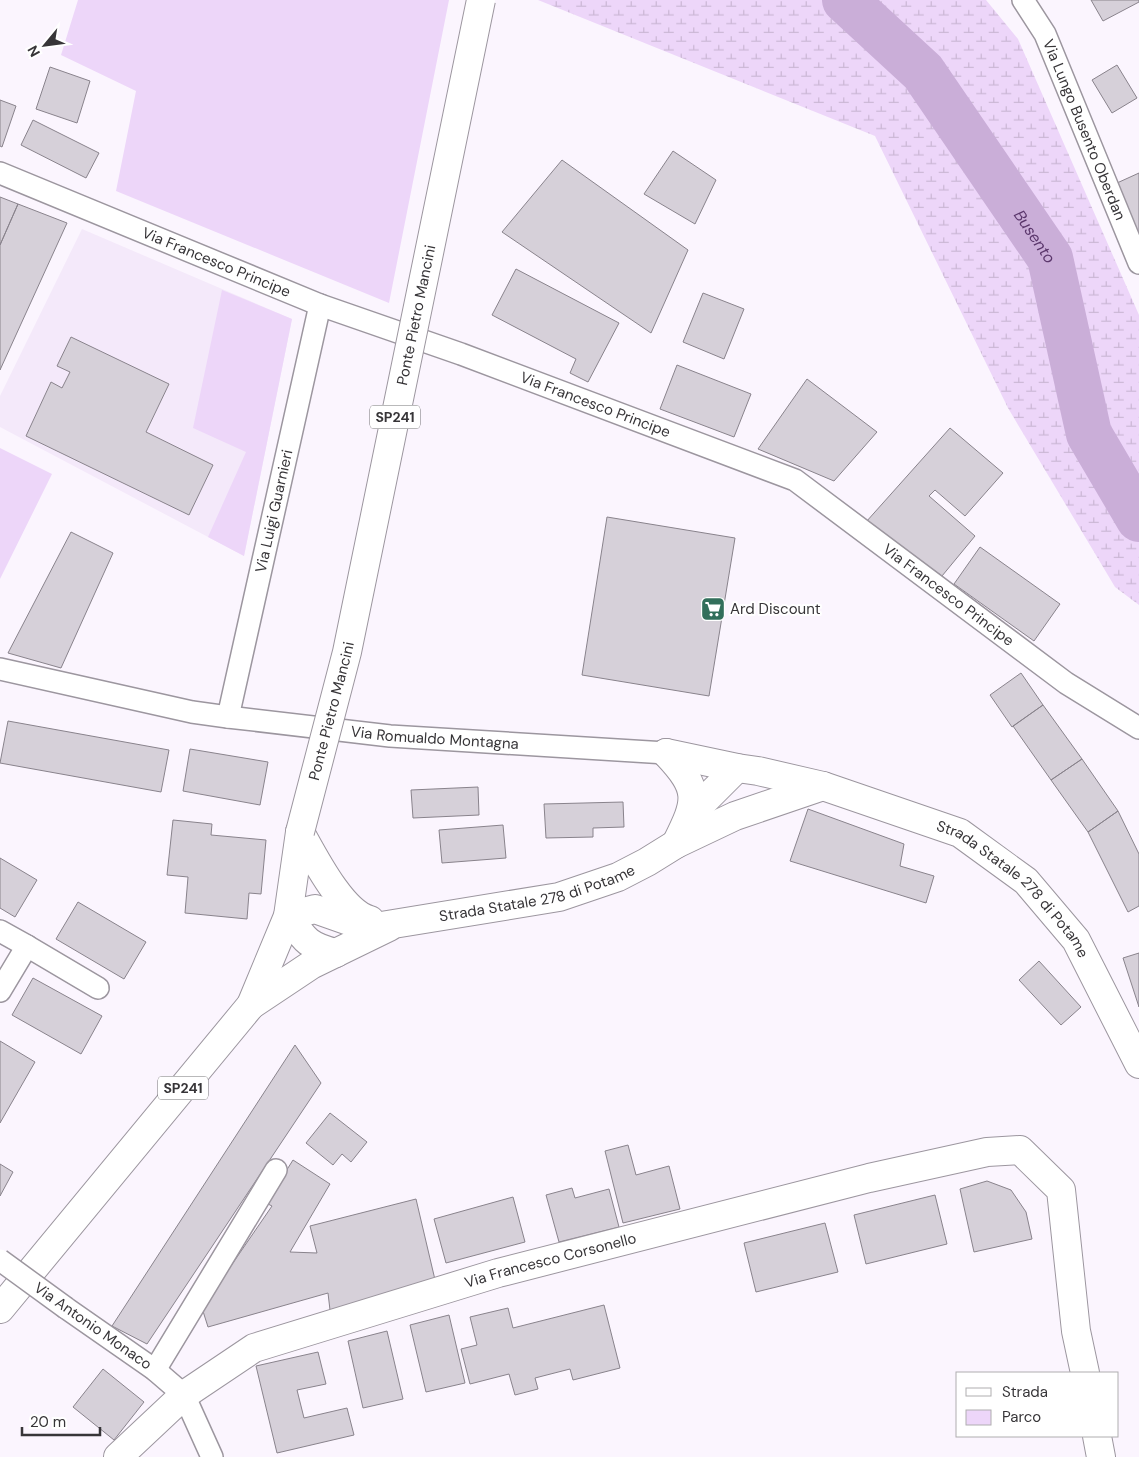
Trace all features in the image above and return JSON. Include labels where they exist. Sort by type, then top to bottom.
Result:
[{"type":"main road","name":"Ponte Pietro Mancini","points":[[300,832],[347,652],[480,0]]},
{"type":"main road","name":"Strada Statale 278 di Potame","points":[[666,753],[823,786],[960,833],[1026,881],[1076,940],[1139,1064]]},
{"type":"main road","points":[[666,753],[684,772],[692,788],[691,814],[676,844]]},
{"type":"main road","points":[[691,814],[748,770]]},
{"type":"main road","points":[[735,816],[748,770]]},
{"type":"main road","name":"Strada Statale 278 di Potame","points":[[288,916],[315,909],[369,928],[559,897],[618,877],[676,844],[735,816],[823,786]]},
{"type":"main road","name":"SP241","points":[[0,1309],[251,1005],[288,916],[300,832]]},
{"type":"main road","name":"Strada Statale 278 di Potame","points":[[300,832],[324,874],[349,907],[364,918],[391,925]]},
{"type":"main road","points":[[288,916],[302,937],[317,949],[336,953]]},
{"type":"main road","name":"Strada Statale 278 di Potame","points":[[251,1005],[311,965],[391,925]]},
{"type":"main road","name":"Via Francesco Corsonello","points":[[118,1457],[184,1395],[254,1348],[498,1272],[878,1176],[987,1152],[1020,1150],[1060,1190],[1076,1332],[1085,1372]]},
{"type":"main road","points":[[1097,1437],[1101,1457]]},
{"type":"street","name":"Via Lungo Busento Oberdan","points":[[1023,0],[1045,34],[1139,263]]},
{"type":"street","name":"Via Francesco Principe","points":[[0,173],[320,306],[461,354],[795,480],[1066,683],[1139,728]]},
{"type":"street","name":"Via Luigi Guarnieri","points":[[228,717],[320,306]]},
{"type":"street","name":"Via Romualdo Montagna","points":[[0,669],[192,712],[228,717],[390,736],[666,753]]},
{"type":"street","points":[[0,931],[98,988]]},
{"type":"street","points":[[0,991],[27,946]]},
{"type":"street","points":[[155,1370],[276,1170]]},
{"type":"street","name":"Via Antonio Monaco","points":[[0,1260],[155,1370],[184,1395]]},
{"type":"street","points":[[184,1395],[212,1457]]},
{"type":"shaded area","points":[[82,229],[292,319],[244,556],[0,427],[0,396]]},
{"type":"green space","points":[[78,0],[449,0],[389,303],[116,191],[136,91],[61,55]]},
{"type":"green space","points":[[538,0],[986,0],[1018,39],[1139,315],[1139,605],[1115,587],[1008,408],[875,136]]},
{"type":"green space","points":[[222,290],[292,319],[244,556],[208,537],[246,452],[193,428]]},
{"type":"green space","points":[[0,448],[52,474],[0,579]]},
{"type":"building","points":[[1091,0],[1139,0],[1139,2],[1103,21]]},
{"type":"building","points":[[1117,65],[1137,98],[1112,113],[1092,80]]},
{"type":"building","points":[[50,67],[90,81],[77,123],[36,109]]},
{"type":"building","points":[[0,100],[16,106],[2,147],[0,146]]},
{"type":"building","points":[[33,120],[99,153],[86,178],[21,145]]},
{"type":"building","points":[[673,151],[716,180],[695,224],[644,194]]},
{"type":"building","points":[[562,160],[688,250],[651,333],[502,232]]},
{"type":"building","points":[[1139,173],[1139,236],[1117,183]]},
{"type":"building","points":[[0,197],[18,204],[0,245]]},
{"type":"building","points":[[18,204],[67,223],[0,370],[0,245]]},
{"type":"building","points":[[516,269],[619,323],[588,382],[570,373],[576,359],[492,315]]},
{"type":"building","points":[[703,293],[744,309],[724,359],[683,342]]},
{"type":"building","points":[[71,337],[169,384],[146,432],[213,465],[189,515],[26,436],[51,382],[62,388],[70,372],[57,366]]},
{"type":"building","points":[[677,365],[751,394],[734,437],[660,409]]},
{"type":"building","points":[[807,379],[877,432],[834,481],[758,449]]},
{"type":"building","points":[[950,428],[1003,473],[965,516],[935,490],[929,496],[975,536],[942,576],[866,522]]},
{"type":"building","points":[[607,517],[735,538],[709,696],[582,675]]},
{"type":"building","points":[[71,532],[113,553],[61,668],[8,653]]},
{"type":"building","points":[[980,547],[1060,604],[1034,641],[954,584]]},
{"type":"building","points":[[1021,673],[1043,705],[1012,727],[990,695]]},
{"type":"building","points":[[1043,705],[1082,759],[1051,780],[1013,726]]},
{"type":"building","points":[[8,721],[169,750],[161,792],[0,763]]},
{"type":"building","points":[[190,749],[268,762],[260,805],[183,791]]},
{"type":"building","points":[[1082,759],[1118,811],[1088,832],[1051,780]]},
{"type":"building","points":[[478,787],[479,815],[413,818],[411,790]]},
{"type":"building","points":[[623,802],[624,827],[593,828],[593,837],[546,838],[544,804]]},
{"type":"building","points":[[808,809],[904,844],[900,866],[934,876],[926,903],[790,861]]},
{"type":"building","points":[[1118,811],[1139,854],[1139,906],[1128,912],[1088,832]]},
{"type":"building","points":[[173,820],[212,824],[211,835],[266,840],[261,894],[249,893],[247,919],[185,913],[188,877],[167,875]]},
{"type":"building","points":[[503,825],[506,858],[442,863],[439,830]]},
{"type":"building","points":[[0,858],[37,880],[15,917],[0,908]]},
{"type":"building","points":[[78,902],[146,942],[124,979],[56,939]]},
{"type":"building","points":[[1139,953],[1139,1007],[1123,958]]},
{"type":"building","points":[[1039,961],[1081,1007],[1061,1025],[1019,980]]},
{"type":"building","points":[[33,978],[102,1016],[81,1054],[12,1015]]},
{"type":"building","points":[[0,1041],[35,1062],[0,1123]]},
{"type":"building","points":[[295,1045],[321,1083],[147,1344],[112,1326]]},
{"type":"building","points":[[330,1113],[367,1142],[351,1162],[342,1154],[333,1165],[306,1143]]},
{"type":"building","points":[[628,1145],[636,1175],[669,1166],[680,1209],[623,1223],[605,1151]]},
{"type":"building","points":[[293,1160],[330,1184],[290,1252],[317,1253],[310,1226],[416,1199],[436,1284],[330,1310],[328,1293],[208,1327],[202,1308],[272,1206],[266,1203]]},
{"type":"building","points":[[0,1164],[13,1172],[0,1196]]},
{"type":"building","points":[[987,1181],[1011,1190],[1026,1212],[1032,1239],[974,1252],[960,1189]]},
{"type":"building","points":[[572,1188],[575,1198],[609,1189],[619,1227],[559,1242],[546,1195]]},
{"type":"building","points":[[935,1195],[947,1244],[866,1264],[854,1215]]},
{"type":"building","points":[[513,1197],[525,1242],[446,1263],[434,1219]]},
{"type":"building","points":[[825,1223],[838,1272],[756,1292],[744,1243]]},
{"type":"building","points":[[604,1305],[620,1368],[573,1380],[570,1369],[535,1378],[538,1389],[515,1395],[509,1374],[470,1384],[461,1349],[477,1345],[470,1317],[508,1308],[513,1328]]},
{"type":"building","points":[[449,1315],[465,1383],[426,1392],[410,1325]]},
{"type":"building","points":[[387,1331],[403,1399],[363,1408],[348,1341]]},
{"type":"building","points":[[318,1352],[326,1384],[297,1390],[304,1418],[347,1408],[354,1435],[277,1453],[256,1366]]},
{"type":"building","points":[[103,1369],[144,1402],[114,1440],[73,1407]]},
{"type":"waterway","name":"Busento","points":[[845,0],[923,72],[1050,258],[1089,434],[1139,519]]},
{"type":"place","name":"Ard Discount","points":[[713,609]]}]
